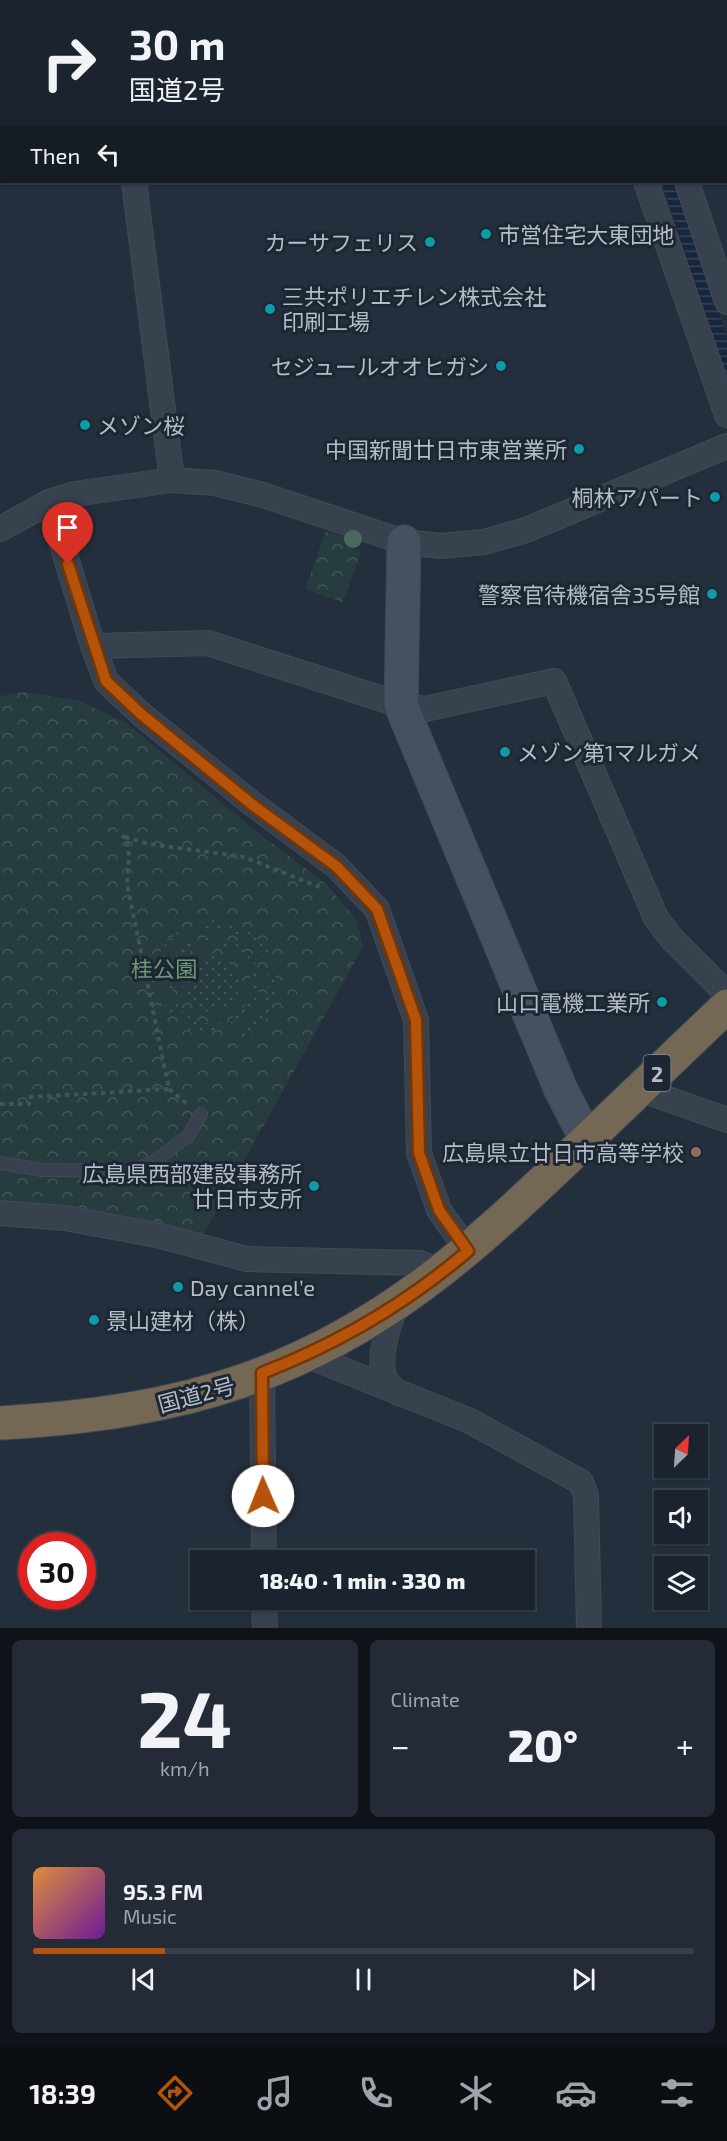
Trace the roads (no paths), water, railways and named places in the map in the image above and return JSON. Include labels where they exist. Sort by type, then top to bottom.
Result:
[{"type":"highway","name":"国道2号","points":[[0,1424],[99,1415],[148,1407],[197,1395],[262,1373],[345,1335],[406,1298],[468,1251],[727,1006]]},
{"type":"street","points":[[134,183],[172,480]]},
{"type":"street","points":[[646,183],[727,416]]},
{"type":"street","points":[[687,183],[727,302]]},
{"type":"street","points":[[0,529],[49,501],[75,494],[172,480],[215,483],[260,494],[404,542],[441,546],[484,542],[526,530],[727,446]]},
{"type":"street","points":[[49,501],[93,646],[106,681],[141,714],[254,806],[336,866],[377,909],[416,1020],[419,1153],[439,1210],[468,1251]]},
{"type":"street","points":[[404,542],[401,705],[564,1096],[586,1140]]},
{"type":"street","points":[[93,646],[208,643],[401,705],[425,709],[554,681],[656,918],[671,938],[727,994]]},
{"type":"street","points":[[639,1089],[727,1120]]},
{"type":"street","points":[[0,1213],[64,1218],[157,1235],[247,1259],[420,1263],[442,1272]]},
{"type":"street","points":[[400,1394],[390,1387],[383,1365],[392,1315],[406,1298]]},
{"type":"street","points":[[306,1354],[485,1427],[581,1482],[586,1495],[589,1628]]},
{"type":"street","points":[[262,1373],[264,1550]]},
{"type":"street","points":[[264,1610],[265,1628]]},
{"type":"lane","points":[[0,1163],[42,1170],[131,1170],[155,1161],[189,1135],[201,1114]]},
{"type":"water","points":[[662,183],[679,184],[727,337],[727,384]]},
{"type":"place","name":"市営住宅大東団地","points":[[486,234]]},
{"type":"place","name":"カーサフェリス","points":[[430,242]]},
{"type":"place","name":"三共ポリエチレン株式会社 印刷工場","points":[[270,309]]},
{"type":"place","name":"セジュールオオヒガシ","points":[[501,366]]},
{"type":"place","name":"メゾン桜","points":[[85,425]]},
{"type":"place","name":"中国新聞廿日市東営業所","points":[[579,449]]},
{"type":"place","name":"桐林アパート","points":[[715,497]]},
{"type":"place","name":"警察官待機宿舎35号館","points":[[712,594]]},
{"type":"place","name":"メゾン第1マルガメ","points":[[505,752]]},
{"type":"place","name":"山口電機工業所","points":[[662,1002]]},
{"type":"place","name":"広島県立廿日市高等学校","points":[[696,1152]]},
{"type":"place","name":"広島県西部建設事務所 廿日市支所","points":[[314,1186]]},
{"type":"place","name":"Day cannel’e","points":[[178,1287]]},
{"type":"place","name":"景山建材（株）","points":[[94,1320]]},
{"type":"park label","name":"桂公園","points":[[164,968]]}]
